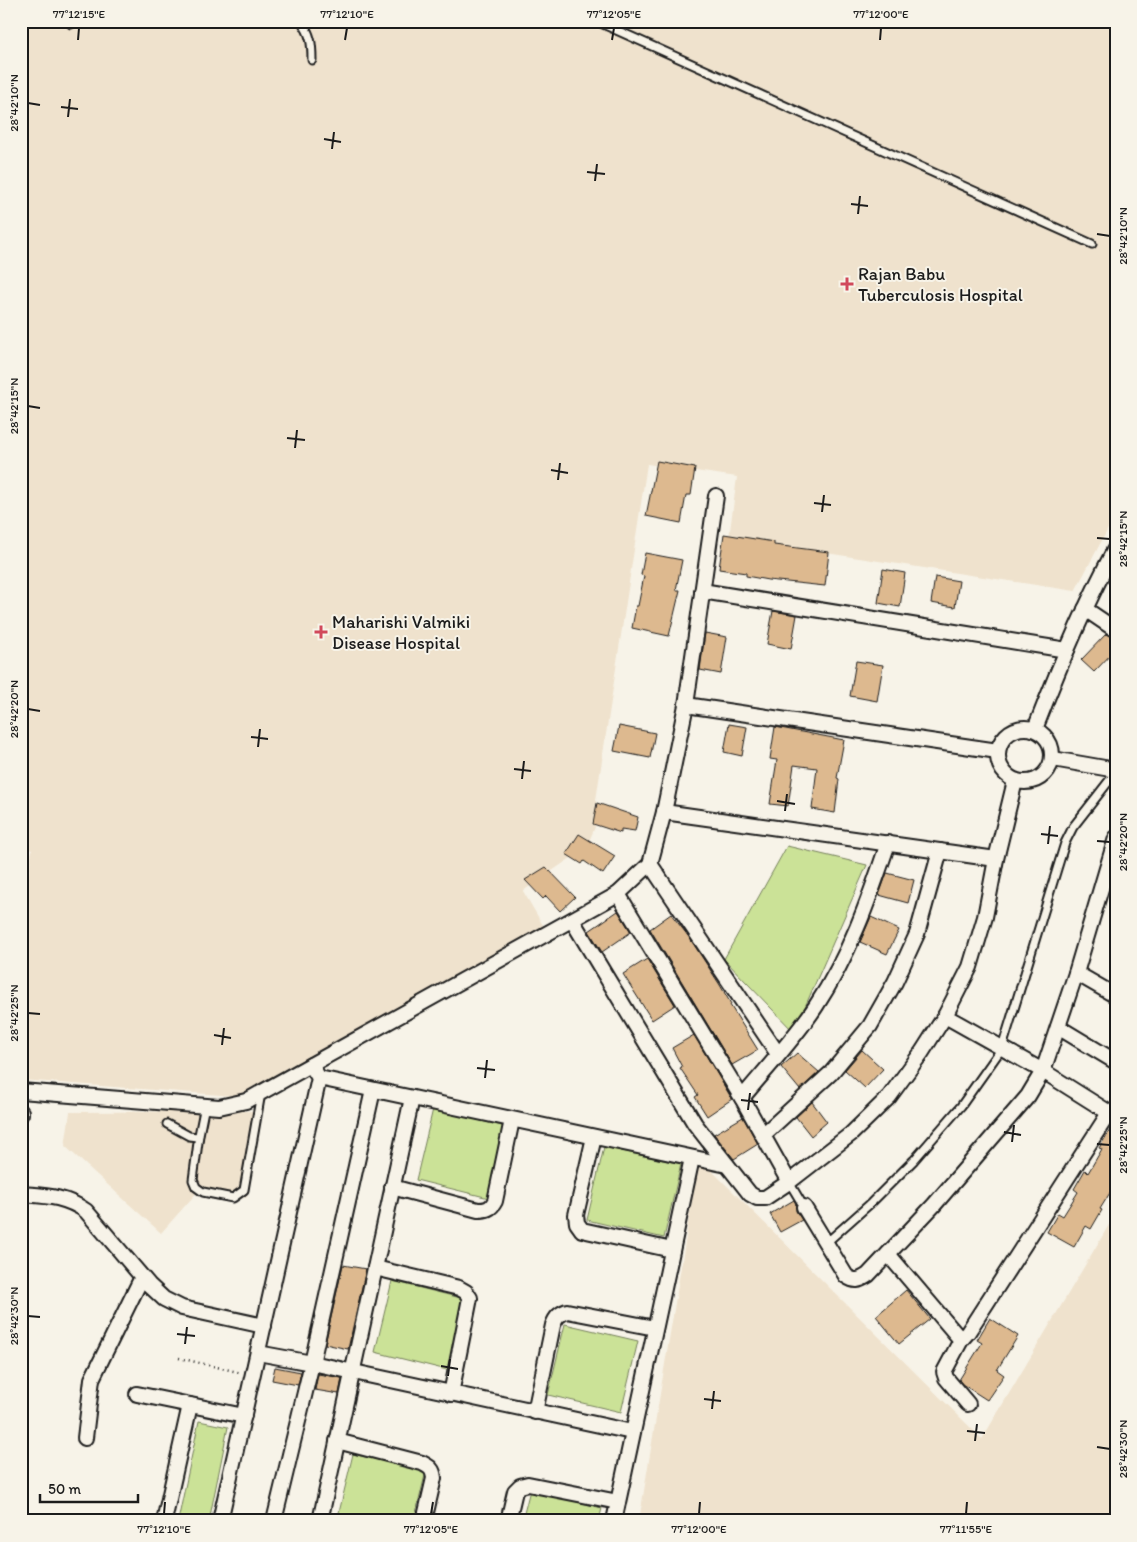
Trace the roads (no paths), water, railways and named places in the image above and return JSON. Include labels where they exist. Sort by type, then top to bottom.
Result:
[{"type":"street","points":[[21,1091],[219,1106],[246,1101],[618,894],[650,864],[664,812],[686,705],[716,496]]},
{"type":"street","points":[[1035,729],[1085,609],[1116,547]]},
{"type":"street","points":[[702,591],[1067,650]]},
{"type":"street","points":[[1085,609],[1116,630]]},
{"type":"street","points":[[686,705],[998,751]]},
{"type":"street","points":[[1023,727],[1035,729],[1046,736],[1052,747],[1053,759],[1048,770],[1039,779],[1027,782],[1015,780],[1005,774],[999,763],[998,751],[1002,739],[1012,731],[1023,727]]},
{"type":"street","points":[[1053,759],[1116,771]]},
{"type":"street","points":[[572,920],[695,1124],[750,1194],[758,1198],[765,1198],[851,1134],[889,1098],[945,1016],[970,967],[985,917],[1015,780]]},
{"type":"street","points":[[664,812],[996,860]]},
{"type":"street","points":[[804,1207],[846,1276],[852,1280],[860,1281],[868,1276],[934,1205],[1028,1096],[1043,1071],[1110,878],[1116,838]]},
{"type":"street","points":[[742,1098],[815,1006],[848,950],[870,896],[888,844]]},
{"type":"street","points":[[763,1136],[832,1073],[870,1026],[895,982],[917,934],[940,851]]},
{"type":"street","points":[[650,864],[778,1054]]},
{"type":"street","points":[[618,894],[742,1098],[789,1182]]},
{"type":"street","points":[[1076,973],[1116,996]]},
{"type":"street","points":[[945,1016],[1043,1071],[1112,1115],[961,1340],[944,1372],[946,1378],[968,1404]]},
{"type":"street","points":[[1058,1027],[1116,1062]]},
{"type":"street","points":[[220,1521],[319,1078],[311,1065]]},
{"type":"street","points":[[319,1078],[727,1165]]},
{"type":"street","points":[[274,1521],[374,1090]]},
{"type":"street","points":[[320,1521],[412,1098]]},
{"type":"street","points":[[392,1187],[478,1210],[492,1207],[495,1201],[512,1120]]},
{"type":"street","points":[[594,1137],[576,1215],[577,1223],[582,1230],[672,1250]]},
{"type":"street","points":[[614,1521],[692,1158]]},
{"type":"street","points":[[21,1194],[62,1198],[74,1202],[86,1211],[142,1277],[164,1298],[182,1308],[264,1326]]},
{"type":"street","points":[[888,1254],[961,1340]]},
{"type":"street","points":[[375,1268],[459,1288],[466,1292],[470,1298],[451,1394]]},
{"type":"street","points":[[85,1438],[92,1379],[142,1277]]},
{"type":"street","points":[[535,1412],[553,1324],[555,1318],[561,1313],[566,1311],[655,1328]]},
{"type":"street","points":[[258,1353],[632,1432]]},
{"type":"street","points":[[137,1394],[244,1416]]},
{"type":"street","points":[[164,1521],[190,1405]]},
{"type":"street","points":[[338,1441],[422,1463],[430,1467],[434,1478],[424,1521]]},
{"type":"street","points":[[508,1521],[515,1491],[520,1486],[528,1484],[618,1502]]},
{"type":"lane","points":[[301,21],[309,32],[312,42],[312,60]]},
{"type":"lane","points":[[601,22],[1092,244]]},
{"type":"lane","points":[[826,1243],[871,1203],[914,1160],[961,1106],[1002,1048],[1065,843],[1073,827],[1116,771]]},
{"type":"lane","points":[[204,1105],[193,1180],[196,1187],[202,1192],[233,1198],[244,1190],[261,1093]]},
{"type":"lane","points":[[167,1124],[193,1138],[199,1135]]},
{"type":"lane","points":[[789,1182],[804,1207]]},
{"type":"place","name":"Rajan Babu Tuberculosis Hospital","points":[[847,284]]},
{"type":"place","name":"Maharishi Valmiki Disease Hospital","points":[[321,632]]}]
